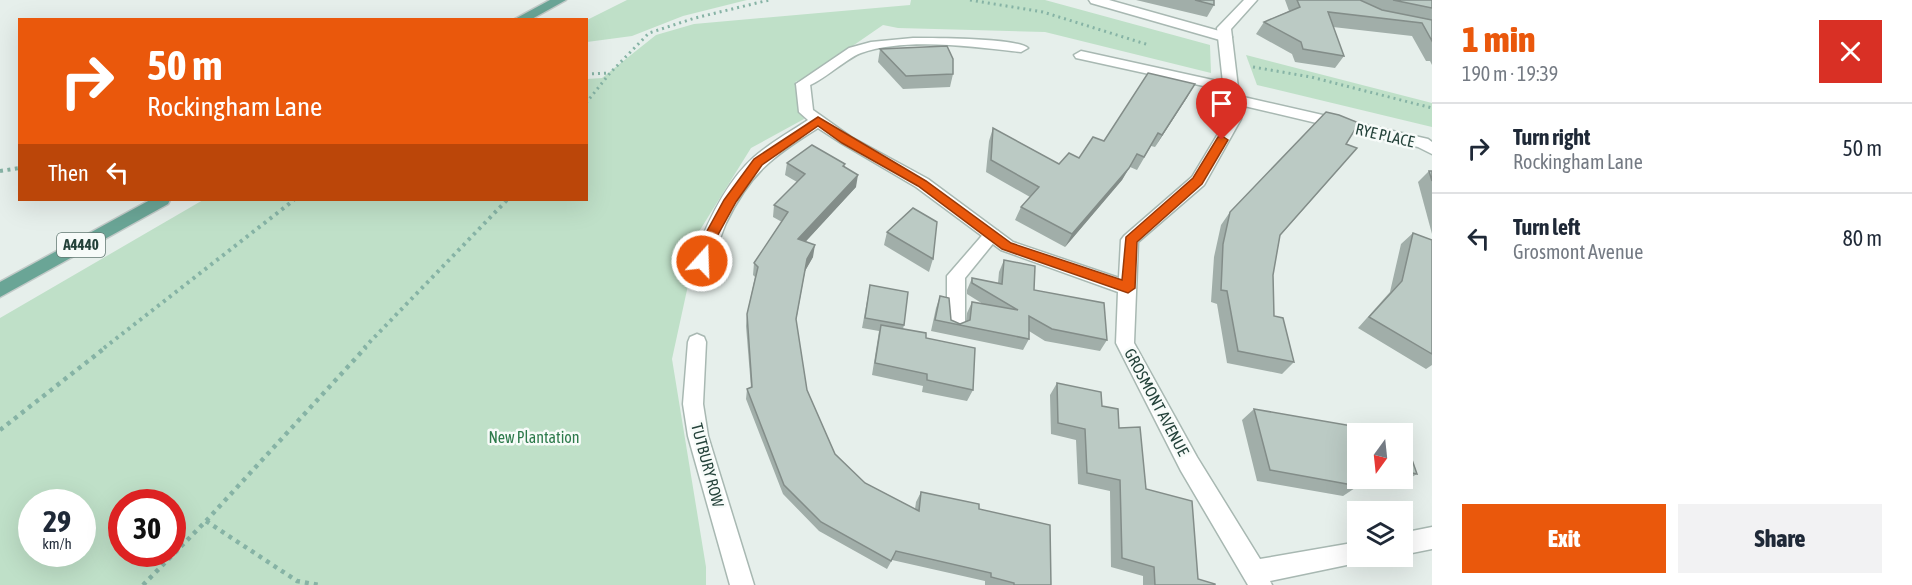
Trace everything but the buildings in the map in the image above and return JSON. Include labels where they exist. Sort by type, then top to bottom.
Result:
[{"type":"main road","points":[[523,18],[560,0]]},
{"type":"main road","name":"A4440","points":[[0,290],[160,201]]},
{"type":"street","points":[[1095,0],[1225,37],[1224,28],[1251,0]]},
{"type":"street","name":"GROSMONT AVENUE","points":[[1225,37],[1234,120],[1198,181],[1130,240],[1125,343],[1189,464],[1257,579]]},
{"type":"street","points":[[1021,48],[953,42],[891,43],[855,51],[803,84],[806,112],[846,140],[922,183],[1007,246],[1128,288]]},
{"type":"street","name":"RYE PLACE","points":[[1081,55],[1423,143],[1432,149]]},
{"type":"street","points":[[702,261],[708,242],[731,200],[758,162],[818,121]]},
{"type":"street","points":[[956,326],[956,276],[992,235]]},
{"type":"street","name":"TUTBURY ROW","points":[[698,342],[693,404],[698,436],[742,585]]},
{"type":"street","points":[[1413,542],[1432,538]]},
{"type":"street","points":[[1257,579],[1347,556]]},
{"type":"path","points":[[588,100],[610,73],[649,33],[695,18],[769,0]]},
{"type":"path","points":[[588,74],[610,73]]},
{"type":"path","points":[[0,171],[18,168]]},
{"type":"path","points":[[0,430],[293,201]]},
{"type":"path","points":[[143,585],[206,521],[371,341],[506,201]]},
{"type":"path","points":[[206,521],[297,581],[319,585]]},
{"type":"green space","points":[[627,0],[747,0],[683,16],[632,36],[588,42],[588,20]]},
{"type":"green space","name":"New Plantation","points":[[911,0],[1045,0],[1210,45],[1211,73],[1045,32],[898,28],[883,25],[809,76],[795,82],[804,119],[751,148],[700,230],[672,359],[706,567],[706,585],[0,585],[0,318],[201,201],[588,201],[588,79],[602,78],[656,35],[694,24],[910,5]]},
{"type":"green space","points":[[1246,55],[1432,103],[1432,127],[1257,85]]},
{"type":"route","points":[[702,261],[708,242],[731,200],[758,162],[818,121],[846,140],[922,183],[1007,246],[1128,288],[1130,240],[1198,181],[1222,140]]}]
